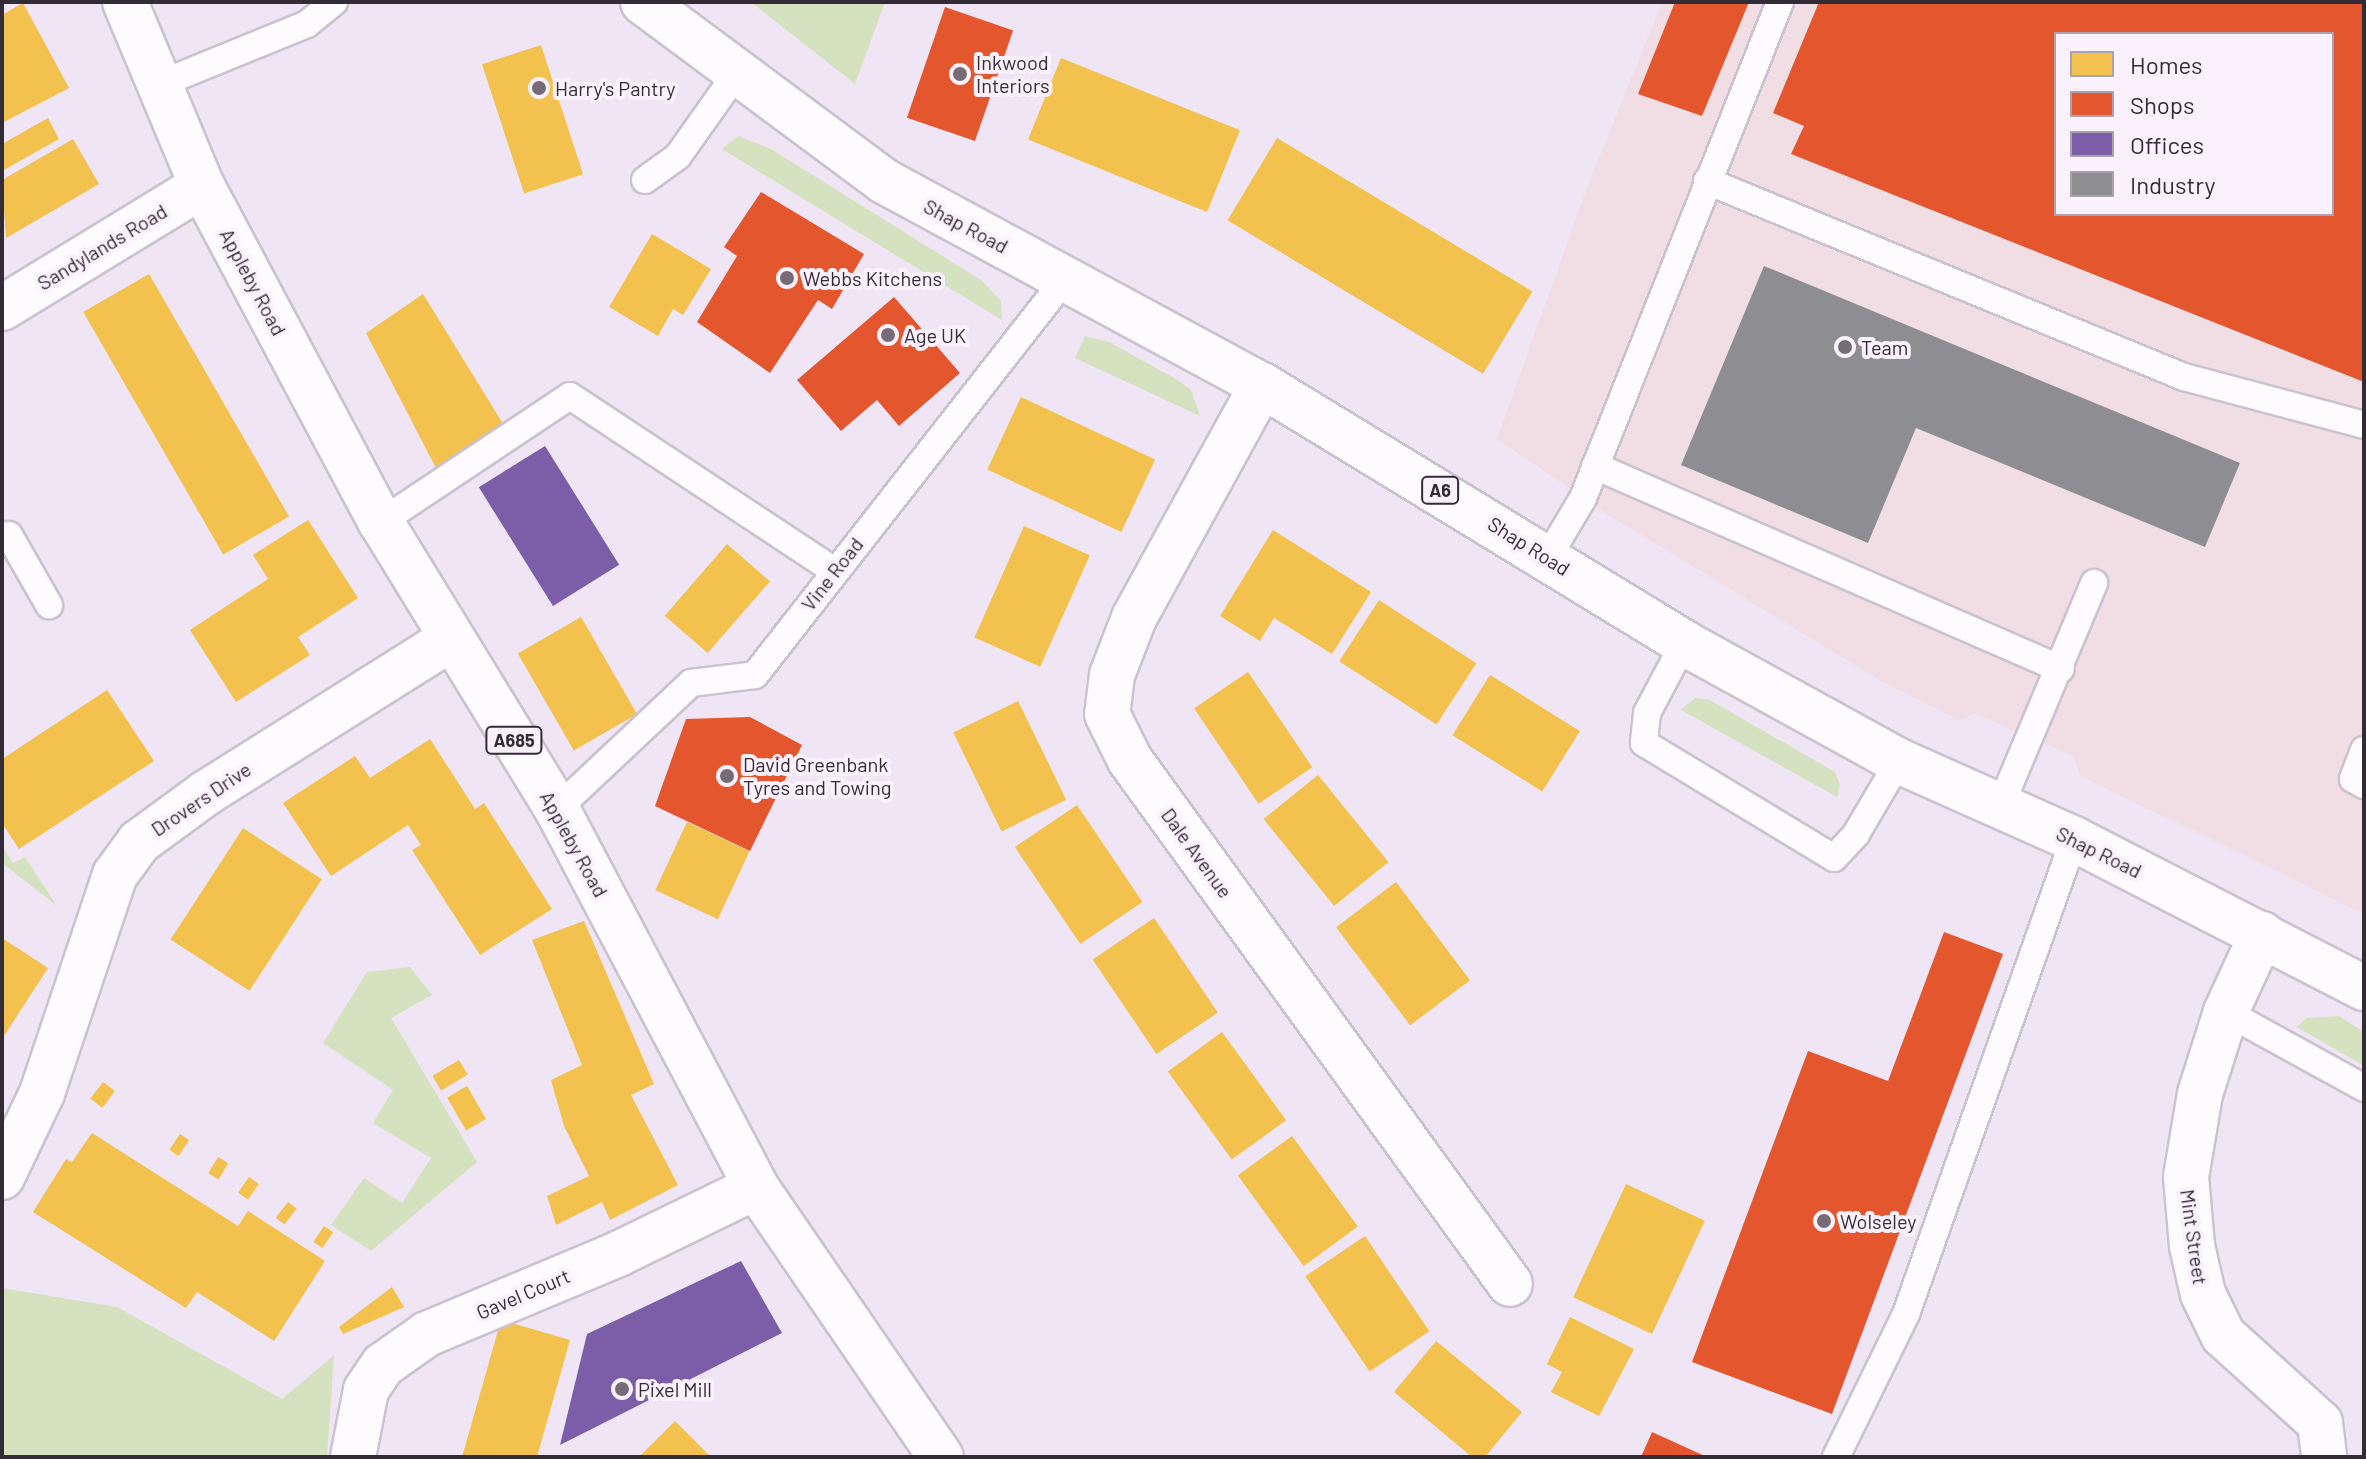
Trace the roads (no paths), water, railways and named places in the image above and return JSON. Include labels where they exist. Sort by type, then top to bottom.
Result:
[{"type":"main road","name":"Appleby Road","points":[[125,2],[202,186],[381,522],[557,809],[756,1187],[941,1457]]},
{"type":"main road","name":"Shap Road","points":[[643,2],[884,181],[1262,385],[1548,557],[1684,643],[1899,761],[2074,839],[2364,988]]},
{"type":"main road","name":"Sandylands Road","points":[[2,308],[202,186]]},
{"type":"main road","name":"Dale Avenue","points":[[1262,385],[1134,618],[1112,675],[1107,714],[1130,760],[1510,1284]]},
{"type":"main road","name":"Drovers Drive","points":[[2,1177],[42,1093],[115,875],[139,842],[206,793],[451,639]]},
{"type":"main road","name":"Mint Street","points":[[2262,934],[2226,1012],[2200,1094],[2186,1177],[2203,1294],[2223,1335],[2320,1423],[2324,1457]]},
{"type":"main road","name":"Gavel Court","points":[[353,1457],[366,1390],[383,1365],[427,1334],[618,1254],[756,1187]]},
{"type":"lane","points":[[160,84],[307,24],[334,2]]},
{"type":"lane","points":[[1548,557],[1595,466],[1780,2]]},
{"type":"lane","points":[[645,180],[678,156],[736,74]]},
{"type":"lane","points":[[1707,181],[2184,377],[2364,425]]},
{"type":"lane","name":"Vine Road","points":[[557,809],[691,683],[755,675],[1065,279]]},
{"type":"lane","points":[[381,522],[570,396],[834,571]]},
{"type":"lane","points":[[1595,466],[2061,669]]},
{"type":"lane","points":[[4,532],[49,605]]},
{"type":"lane","points":[[2000,807],[2061,669],[2094,583]]},
{"type":"lane","points":[[1684,643],[1647,713],[1644,743],[1834,858],[1856,834],[1899,761]]},
{"type":"lane","points":[[2364,750],[2353,779],[2364,785]]},
{"type":"lane","points":[[1836,1457],[1906,1314],[2074,839]]},
{"type":"lane","points":[[2226,1012],[2364,1088]]},
{"type":"place","name":"Inkwood Interiors","points":[[960,74]]},
{"type":"place","name":"Harry's Pantry","points":[[539,88]]},
{"type":"place","name":"Webbs Kitchens","points":[[787,278]]},
{"type":"place","name":"Age UK","points":[[888,335]]},
{"type":"place","name":"Team","points":[[1845,347]]},
{"type":"place","name":"David Greenbank Tyres and Towing","points":[[727,776]]},
{"type":"place","name":"Wolseley","points":[[1824,1221]]},
{"type":"place","name":"Pixel Mill","points":[[622,1389]]}]
